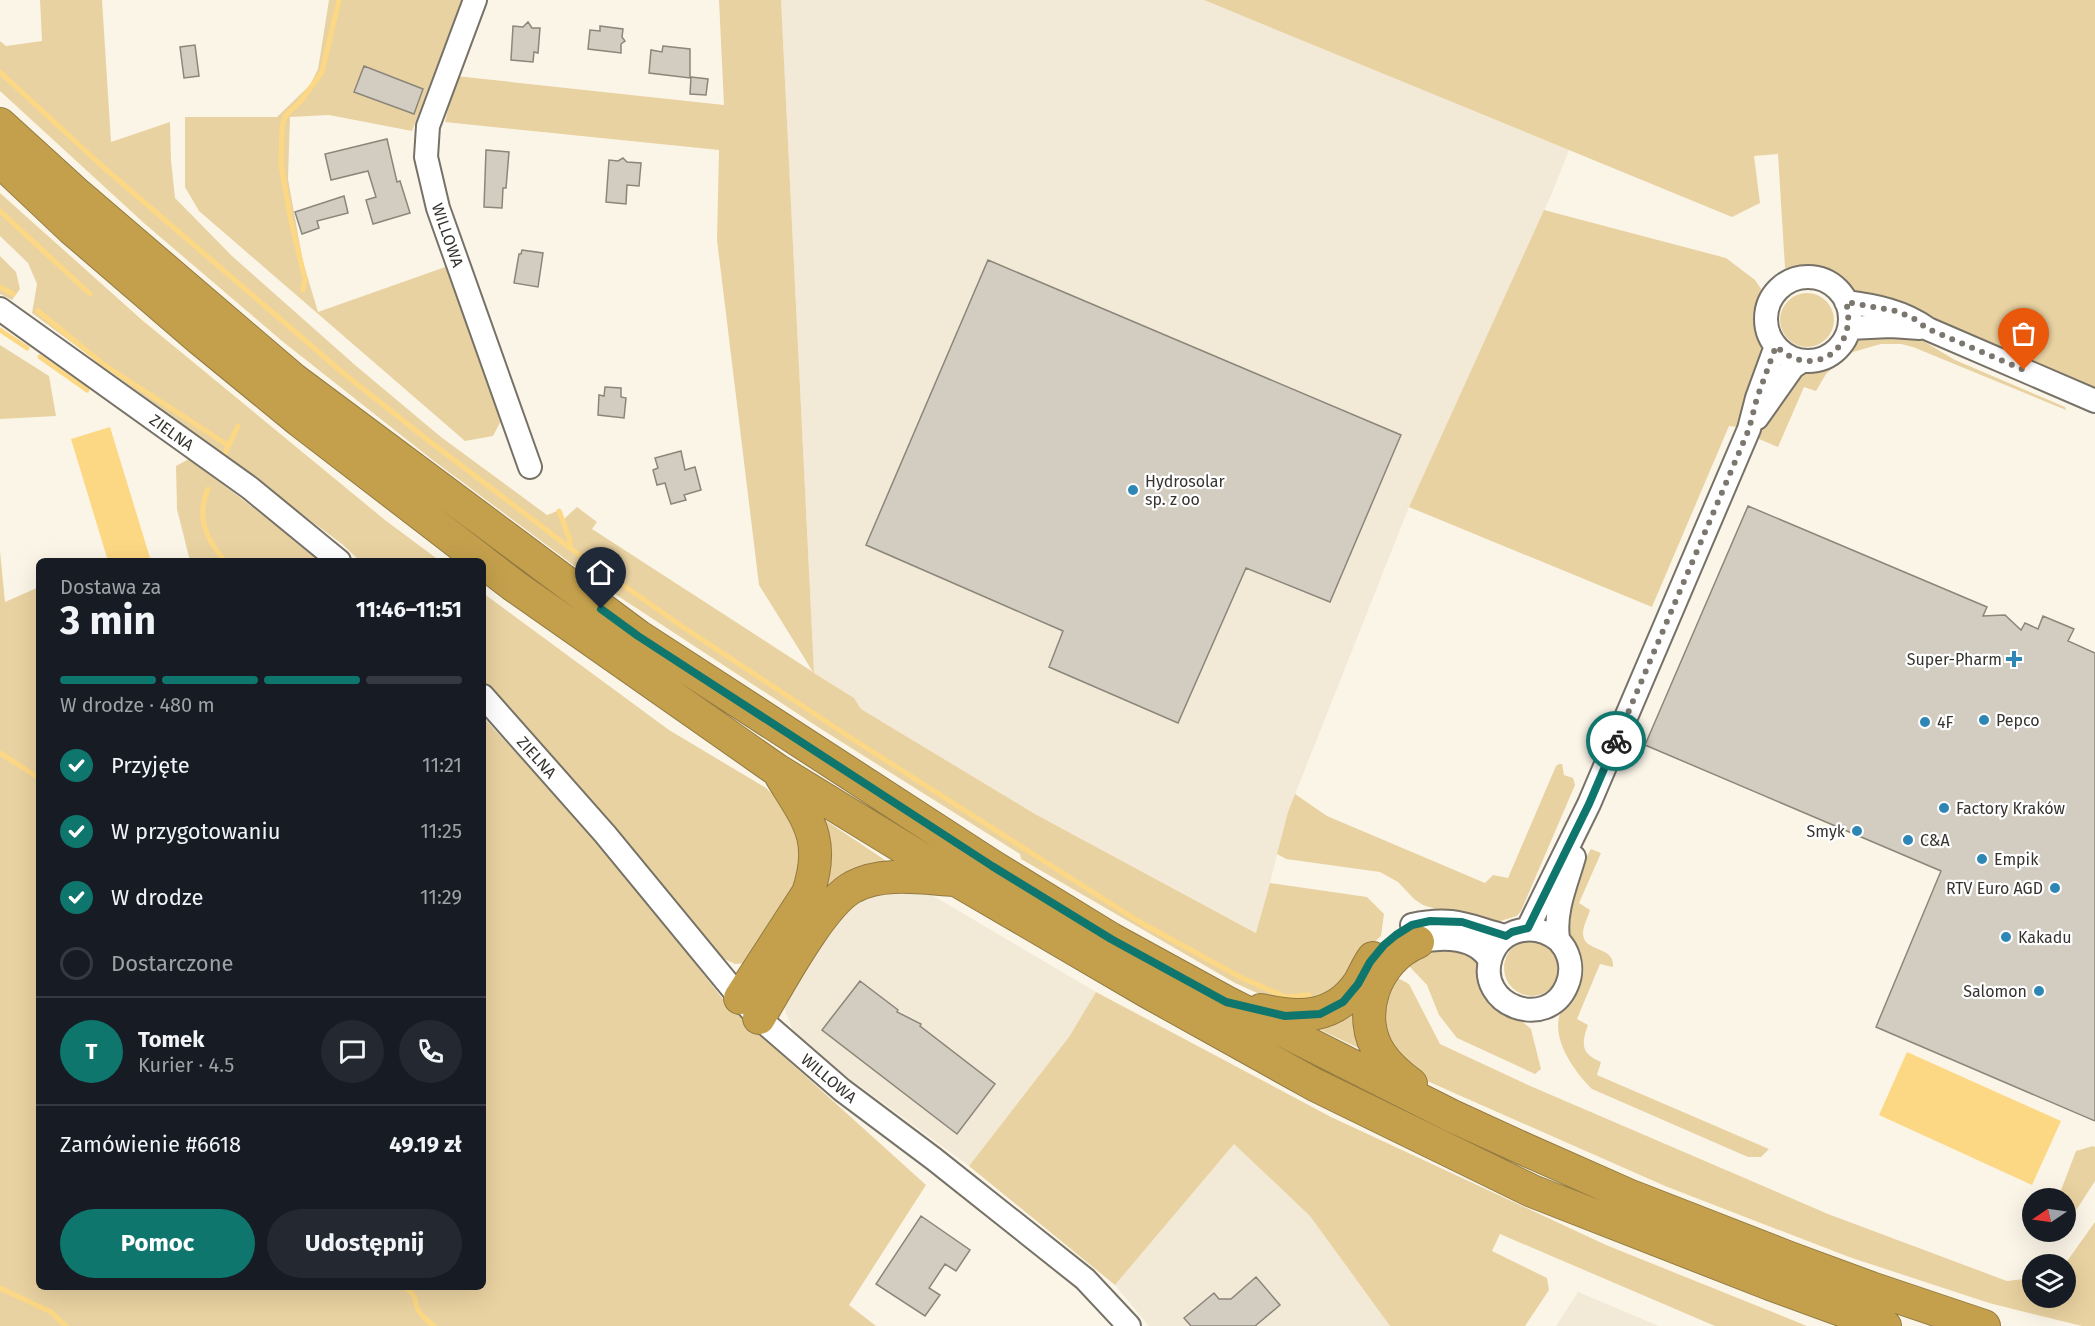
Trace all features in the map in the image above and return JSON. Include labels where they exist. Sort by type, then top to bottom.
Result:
[{"type":"highway","points":[[0,124],[78,195],[293,379],[638,636],[992,866],[1111,939],[1226,1002],[1452,1116],[1628,1195],[1829,1273],[1984,1326]]},
{"type":"highway","points":[[0,161],[71,228],[200,339],[300,421],[478,558]]},
{"type":"highway","points":[[486,564],[777,770],[958,881],[1148,992],[1315,1085],[1522,1186],[1760,1280],[1885,1326]]},
{"type":"highway","points":[[749,1008],[808,893],[814,875],[817,849],[813,832],[806,816],[777,770]]},
{"type":"highway","points":[[749,1008],[836,901],[852,887],[893,878],[958,881]]},
{"type":"highway","points":[[1226,1002],[1285,1016],[1320,1014],[1343,1002],[1384,945],[1396,935],[1415,933]]},
{"type":"highway","points":[[1415,933],[1378,978],[1369,1006],[1372,1037],[1380,1054],[1395,1072],[1452,1116]]},
{"type":"street","name":"WILLOWA","points":[[475,0],[428,126],[426,157],[438,208],[530,467]]},
{"type":"street","points":[[1816,278],[1839,291],[1850,315],[1849,328],[1845,340],[1837,350],[1815,361],[1802,361],[1783,353],[1776,346],[1769,334],[1766,322],[1767,309],[1780,288],[1790,281],[1816,278]]},
{"type":"street","points":[[1846,302],[1896,311],[1913,318],[1928,329],[2095,401]]},
{"type":"street","name":"ZIELNA","points":[[0,309],[250,488],[335,558]]},
{"type":"street","points":[[1849,328],[1891,326],[1928,329]]},
{"type":"street","points":[[1528,928],[1589,804],[1749,429],[1757,398],[1776,346]]},
{"type":"street","points":[[1749,429],[1793,367],[1802,361]]},
{"type":"street","name":"ZIELNA","points":[[486,699],[567,790]]},
{"type":"street","name":"WILLOWA","points":[[567,790],[749,1008],[842,1090],[934,1159],[1085,1279],[1129,1326]]},
{"type":"street","points":[[1558,940],[1559,910],[1589,804]]},
{"type":"street","points":[[1415,933],[1430,921],[1462,922],[1506,936]]},
{"type":"street","points":[[1528,928],[1551,934],[1565,948],[1570,961],[1570,973],[1562,995],[1552,1003],[1538,1009],[1520,1009],[1503,1000],[1492,984],[1490,962],[1492,953],[1506,936],[1528,928]]},
{"type":"street","points":[[1415,933],[1465,942],[1485,952],[1490,962]]},
{"type":"shaded area","points":[[40,0],[102,0],[111,142],[170,122],[175,198],[232,256],[355,365],[441,437],[547,515],[560,510],[564,519],[577,507],[597,522],[592,529],[813,672],[759,585],[717,240],[719,150],[445,122],[456,76],[724,105],[719,0],[781,0],[814,673],[854,698],[861,709],[1035,814],[1256,933],[1270,883],[1367,897],[1384,914],[1381,936],[1363,953],[1350,977],[1318,1001],[1275,1001],[1235,983],[1021,859],[1020,854],[821,729],[592,579],[430,458],[282,341],[145,224],[0,91],[0,41],[6,46],[42,41]]},
{"type":"shaded area","points":[[329,0],[462,0],[412,131],[329,115],[290,117],[288,179],[303,262],[318,312],[451,265],[504,415],[493,436],[465,441],[199,211],[185,187],[185,117],[277,117],[310,85],[318,69]]},
{"type":"shaded area","points":[[781,0],[1204,0],[1569,150],[1552,193],[1409,507],[1288,812],[1257,933],[1035,814],[861,709],[854,698],[814,673]]},
{"type":"shaded area","points":[[1204,0],[2095,0],[2095,389],[1848,292],[1833,279],[1820,272],[1785,268],[1778,154],[1754,156],[1760,203],[1732,217]]},
{"type":"shaded area","points":[[0,193],[142,320],[385,520],[436,558],[357,558],[342,544],[32,313],[37,284],[28,263],[0,236]]},
{"type":"shaded area","points":[[1544,210],[1726,258],[1755,280],[1761,289],[1763,299],[1759,324],[1766,349],[1738,427],[1729,426],[1652,607],[1409,507]]},
{"type":"shaded area","points":[[0,256],[16,272],[20,289],[12,300],[0,294]]},
{"type":"shaded area","points":[[1807,293],[1817,295],[1826,301],[1832,310],[1834,320],[1832,330],[1826,339],[1817,345],[1807,347],[1797,345],[1788,339],[1782,330],[1780,320],[1782,310],[1788,301],[1797,295]]},
{"type":"shaded area","points":[[1859,336],[1911,336],[1920,339],[1955,360],[2065,407],[2066,410],[1913,347],[1901,344],[1881,344],[1853,352],[1841,360],[1826,374],[1816,391],[1804,387],[1778,447],[1759,439],[1757,436],[1788,381],[1809,369],[1824,366],[1837,359]]},
{"type":"shaded area","points":[[0,345],[49,376],[56,416],[0,419]]},
{"type":"shaded area","points":[[110,427],[150,558],[107,558],[71,439]]},
{"type":"shaded area","points":[[189,459],[316,558],[189,558],[177,509],[176,466]]},
{"type":"shaded area","points":[[0,551],[5,602],[36,588],[36,1290],[486,1290],[486,720],[615,861],[729,1007],[926,1185],[849,1305],[876,1326],[0,1326]]},
{"type":"shaded area","points":[[486,595],[669,730],[766,788],[795,816],[808,859],[787,915],[747,963],[735,964],[718,956],[486,687]]},
{"type":"shaded area","points":[[1562,764],[1564,775],[1573,778],[1575,785],[1517,916],[1497,922],[1469,913],[1439,910],[1423,905],[1398,882],[1380,872],[1286,859],[1277,854],[1295,794],[1327,816],[1485,883],[1493,875],[1508,878],[1556,766]]},
{"type":"shaded area","points":[[813,812],[900,870],[879,871],[812,898]]},
{"type":"shaded area","points":[[1591,849],[1601,853],[1579,903],[1590,910],[1583,933],[1584,939],[1588,944],[1609,955],[1613,967],[1600,964],[1577,1019],[1588,1025],[1584,1048],[1590,1056],[1601,1062],[1597,1075],[1769,1149],[1761,1157],[1748,1157],[1592,1089],[1570,1062],[1560,1040],[1558,1029],[1563,1007],[1568,934],[1566,929],[1580,868]]},
{"type":"shaded area","points":[[925,891],[1096,992],[1069,1037],[969,1166],[796,1039],[782,1002],[856,894]]},
{"type":"shaded area","points":[[1532,940],[1543,942],[1552,948],[1558,957],[1560,968],[1558,979],[1552,988],[1543,994],[1532,996],[1521,994],[1512,988],[1506,979],[1504,968],[1506,957],[1512,948],[1521,942]]},
{"type":"shaded area","points":[[1443,946],[1477,957],[1515,1015],[1531,1029],[1541,1069],[1535,1074],[1457,1038],[1439,1015],[1427,985],[1410,967],[1409,956]]},
{"type":"shaded area","points":[[1394,976],[1409,984],[1440,1044],[1528,1085],[1828,1214],[2007,1281],[2022,1279],[2022,1308],[2076,1308],[2076,1254],[2072,1254],[2095,1222],[2095,1326],[2082,1326],[1989,1303],[1849,1257],[1665,1186],[1400,1069],[1380,1038],[1385,982]]},
{"type":"shaded area","points":[[1096,992],[1331,1117],[1606,1245],[1807,1326],[1715,1326],[1500,1234],[1492,1251],[1547,1278],[1549,1290],[1525,1326],[1390,1326],[1310,1216],[1234,1144],[1115,1285],[969,1166],[1069,1037]]},
{"type":"shaded area","points":[[1362,995],[1369,1053],[1306,1023]]},
{"type":"shaded area","points":[[1907,1052],[2061,1121],[2032,1185],[1879,1115]]},
{"type":"shaded area","points":[[1234,1144],[1310,1216],[1390,1326],[1149,1326],[1115,1285]]},
{"type":"shaded area","points":[[2095,1147],[2095,1181],[2076,1209],[2076,1188],[2062,1188],[2076,1151]]},
{"type":"shaded area","points":[[1578,1292],[1659,1326],[1556,1326]]},
{"type":"building","points":[[528,22],[532,28],[540,28],[538,53],[534,52],[533,62],[511,60],[513,26],[523,27]]},
{"type":"building","points":[[600,26],[623,29],[622,37],[625,41],[621,44],[621,53],[588,49],[590,30],[600,31]]},
{"type":"building","points":[[195,45],[199,76],[184,78],[180,47]]},
{"type":"building","points":[[663,46],[690,49],[690,78],[649,73],[651,50],[662,52]]},
{"type":"building","points":[[364,66],[423,89],[414,114],[354,92]]},
{"type":"building","points":[[691,77],[708,79],[706,95],[690,94]]},
{"type":"building","points":[[387,139],[397,182],[400,181],[410,213],[373,224],[366,200],[376,197],[368,171],[331,180],[325,154]]},
{"type":"building","points":[[486,150],[509,152],[502,208],[484,207]]},
{"type":"building","points":[[623,158],[627,162],[641,163],[639,186],[627,185],[626,204],[606,202],[609,160],[618,161]]},
{"type":"building","points":[[344,196],[348,213],[317,221],[319,228],[302,234],[295,212]]},
{"type":"building","points":[[522,250],[543,253],[538,287],[514,283],[519,254]]},
{"type":"building","name":"Hydrosolar sp. z oo","points":[[988,260],[1401,435],[1330,602],[1246,568],[1178,723],[1049,667],[1063,631],[866,545]]},
{"type":"building","points":[[605,387],[621,388],[621,397],[626,398],[624,418],[598,415],[599,395],[604,396]]},
{"type":"building","points":[[681,451],[685,470],[695,467],[701,490],[684,495],[686,500],[671,504],[665,483],[657,485],[653,470],[658,468],[655,458]]},
{"type":"building","name":"Factory Kraków","points":[[1748,506],[1987,607],[1983,616],[2005,615],[2021,630],[2025,623],[2038,629],[2043,616],[2074,629],[2068,641],[2095,653],[2095,1121],[1876,1027],[1941,871],[1645,745]]},
{"type":"building","points":[[860,981],[898,1010],[897,1012],[921,1024],[920,1026],[995,1084],[957,1134],[822,1030]]},
{"type":"building","points":[[921,1216],[970,1250],[956,1271],[945,1264],[929,1288],[940,1295],[925,1316],[876,1284]]},
{"type":"building","points":[[1256,1277],[1280,1305],[1255,1326],[1191,1326],[1184,1318],[1214,1293],[1219,1299],[1231,1299]]},
{"type":"waterway","points":[[303,290],[305,279],[290,217],[281,164],[282,126],[286,115],[300,102],[322,72],[339,0]]},
{"type":"waterway","points":[[0,72],[102,166],[343,373],[570,548],[683,627],[851,738],[1138,921],[1240,977],[1285,997],[1309,995]]},
{"type":"waterway","points":[[0,211],[90,294]]},
{"type":"waterway","points":[[0,287],[13,294]]},
{"type":"waterway","points":[[38,311],[103,364],[229,446]]},
{"type":"waterway","points":[[0,330],[27,348]]},
{"type":"waterway","points":[[40,357],[87,390]]},
{"type":"waterway","points":[[225,453],[238,426]]},
{"type":"waterway","points":[[208,489],[203,519],[208,536],[222,558]]},
{"type":"waterway","points":[[559,511],[570,540],[570,548]]},
{"type":"waterway","points":[[0,753],[36,776]]},
{"type":"waterway","points":[[0,1288],[51,1312],[66,1326]]},
{"type":"waterway","points":[[409,1290],[415,1297],[420,1313],[434,1326]]},
{"type":"way so far","points":[[1616,741],[1749,429],[1757,398],[1776,346],[1783,353],[1802,361],[1815,361],[1827,357],[1845,340],[1850,315],[1846,302],[1896,311],[1913,318],[1928,329],[2024,370]]},
{"type":"place","name":"Hydrosolar sp. z oo","points":[[1133,490]]},
{"type":"place","name":"Super-Pharm","points":[[2014,659]]},
{"type":"place","name":"Pepco","points":[[1984,720]]},
{"type":"place","name":"4F","points":[[1925,722]]},
{"type":"place","name":"Factory Kraków","points":[[1944,808]]},
{"type":"place","name":"Smyk","points":[[1857,831]]},
{"type":"place","name":"C&A","points":[[1908,840]]},
{"type":"place","name":"Empik","points":[[1982,859]]},
{"type":"place","name":"RTV Euro AGD","points":[[2055,888]]},
{"type":"place","name":"Kakadu","points":[[2006,937]]},
{"type":"place","name":"Salomon","points":[[2039,991]]},
{"type":"route","points":[[601,609],[638,636],[933,828],[1111,939],[1226,1002],[1285,1016],[1320,1014],[1343,1002],[1384,945],[1412,925],[1430,921],[1462,922],[1506,936],[1528,928],[1589,804],[1616,741]]}]
